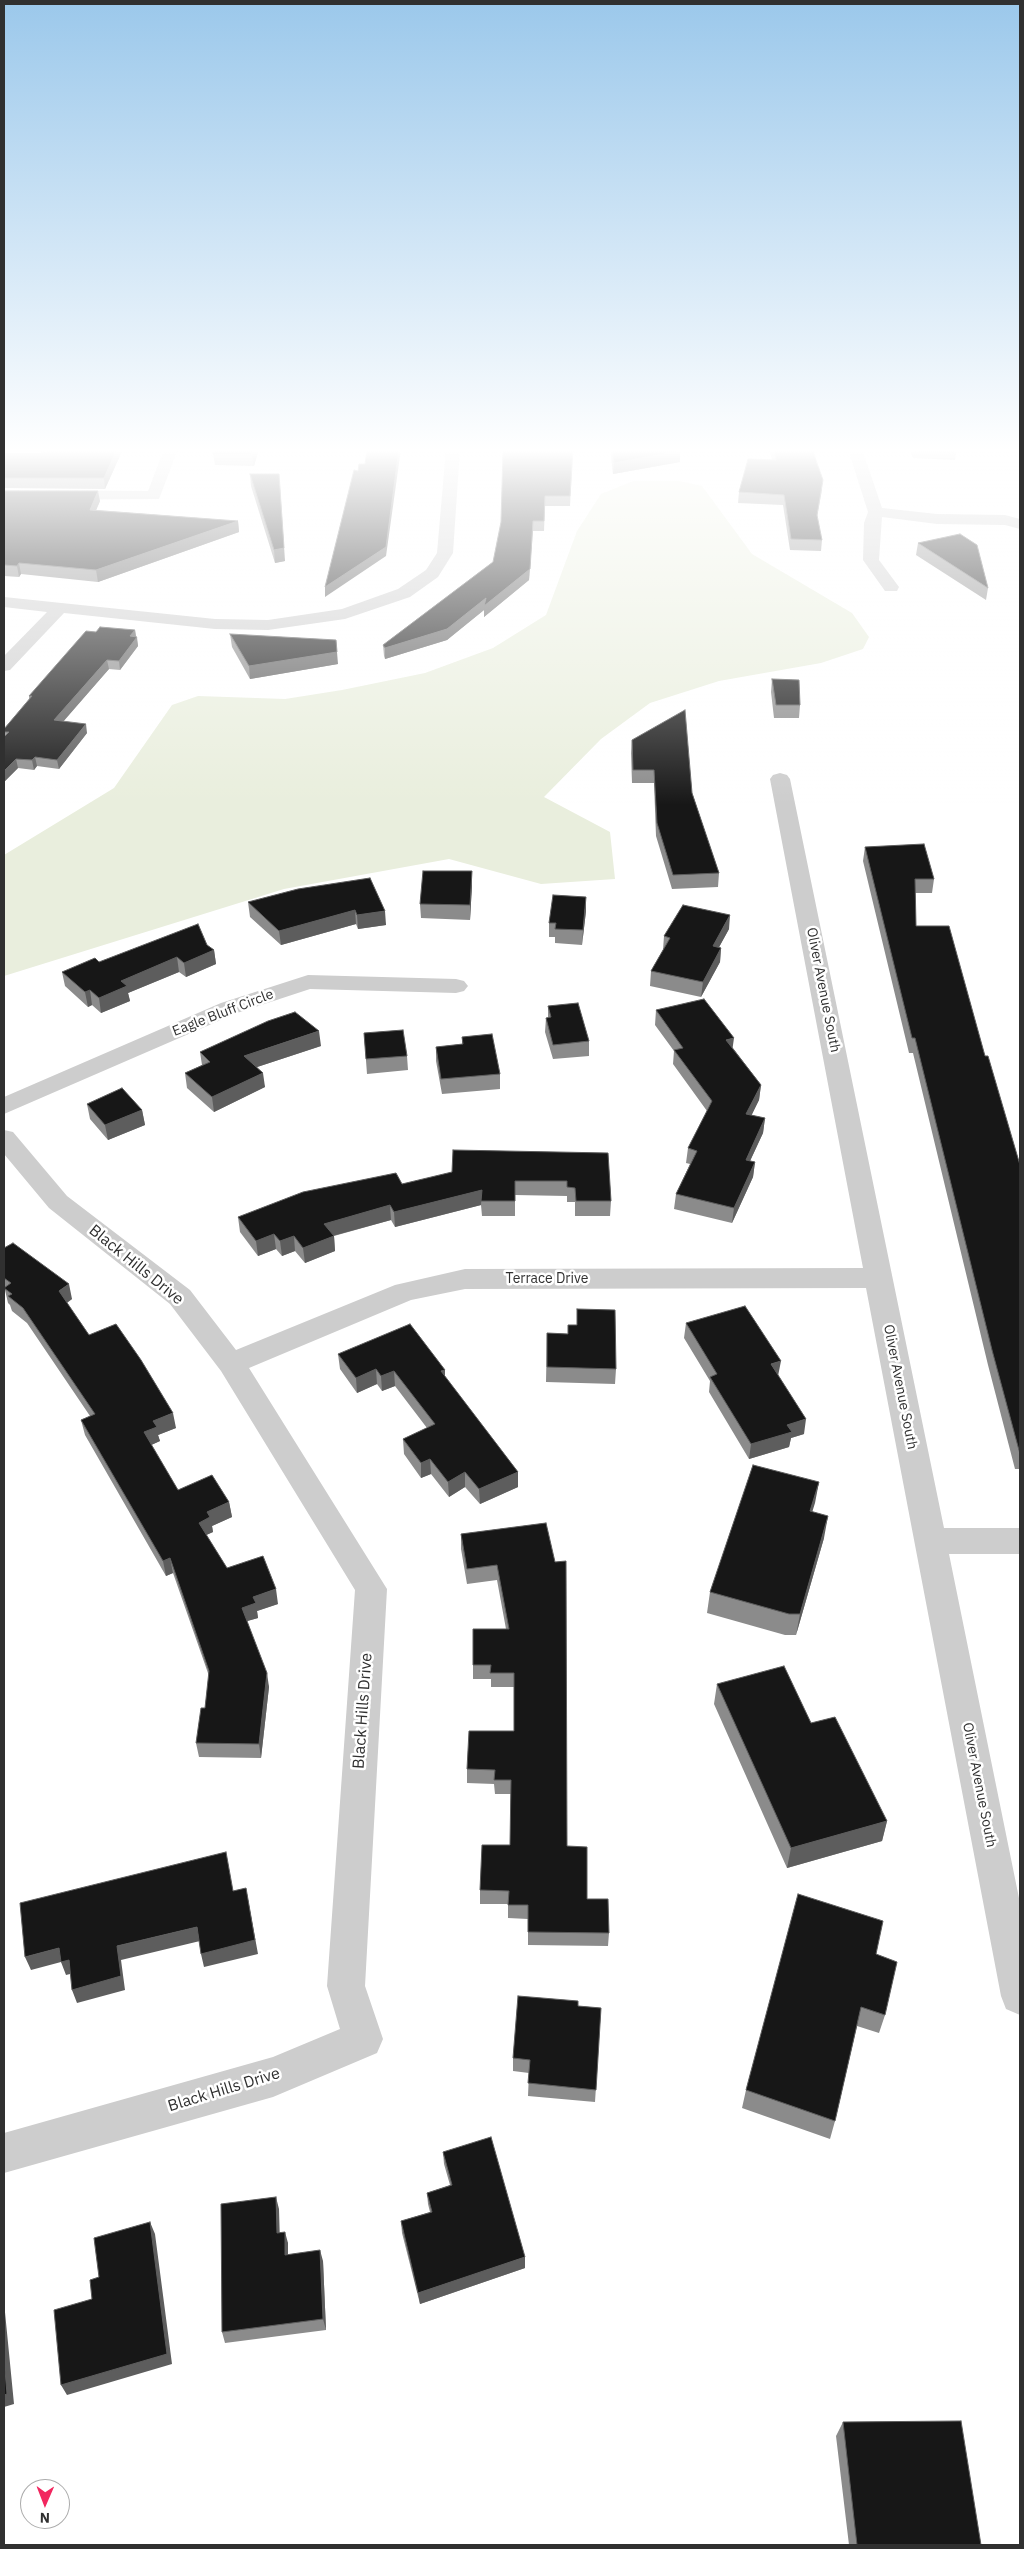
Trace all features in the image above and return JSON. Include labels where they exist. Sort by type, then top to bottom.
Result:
[{"type":"street","points":[[4,602],[215,624],[268,625],[345,614],[404,593],[432,573],[435,568]]},
{"type":"street","points":[[877,568],[891,587]]},
{"type":"street","points":[[4,666],[60,608]]},
{"type":"street","name":"Oliver Avenue South","points":[[780,779],[1020,1996]]},
{"type":"street","name":"Eagle Bluff Circle","points":[[4,1106],[229,1008],[308,982],[456,986]]},
{"type":"street","name":"Black Hills Drive","points":[[4,1138],[58,1202],[180,1297],[231,1364],[371,1589],[346,1986],[363,2040],[273,2077],[4,2153]]},
{"type":"street","name":"Terrace Drive","points":[[231,1364],[405,1292],[465,1279],[878,1278]]},
{"type":"street","points":[[930,1541],[1020,1541]]},
{"type":"green space","points":[[563,568],[776,568],[852,613],[869,637],[863,649],[821,663],[719,681],[650,703],[601,739],[544,797],[610,832],[615,879],[541,884],[449,859],[284,889],[4,976],[4,855],[114,788],[172,705],[198,696],[285,699],[342,690],[425,673],[493,648],[546,615]]},
{"type":"building","points":[[73,568],[102,568],[96,570]]},
{"type":"building","points":[[330,568],[354,568],[325,587]]},
{"type":"building","points":[[485,568],[530,568],[484,606],[486,598],[447,629],[385,648],[383,645]]},
{"type":"building","points":[[957,568],[983,568],[988,588]]},
{"type":"building","points":[[100,627],[135,630],[130,636],[137,637],[119,661],[107,660],[54,720],[86,724],[57,760],[35,757],[32,760],[16,759],[4,771],[4,737],[9,732],[4,732],[4,729],[32,696],[29,696],[86,631],[96,632]]},
{"type":"building","points":[[230,634],[336,640],[337,652],[249,666]]},
{"type":"building","points":[[772,679],[799,680],[800,705],[776,705]]},
{"type":"building","points":[[685,710],[692,793],[719,873],[673,875],[657,823],[654,770],[633,770],[632,740]]},
{"type":"building","points":[[924,844],[934,879],[915,879],[916,926],[949,926],[985,1056],[988,1056],[1020,1165],[1020,1454],[992,1350],[915,1038],[912,1038],[865,847]]},
{"type":"building","points":[[423,871],[472,871],[470,905],[420,904]]},
{"type":"building","points":[[370,878],[385,911],[357,915],[355,910],[279,931],[248,902],[298,889]]},
{"type":"building","points":[[553,895],[586,897],[583,930],[555,929],[556,923],[549,923]]},
{"type":"building","points":[[683,905],[730,915],[713,946],[721,948],[703,982],[651,971],[670,938],[664,936]]},
{"type":"building","points":[[198,924],[207,945],[214,950],[184,963],[177,957],[121,981],[127,986],[99,998],[90,990],[85,992],[62,972],[95,958],[99,962]]},
{"type":"building","points":[[704,999],[734,1038],[726,1040],[761,1085],[746,1114],[765,1118],[746,1160],[755,1162],[734,1208],[676,1194],[697,1151],[688,1148],[712,1101],[674,1050],[683,1048],[656,1010]]},
{"type":"building","points":[[578,1003],[589,1041],[553,1045],[546,1018],[551,1017],[548,1006]]},
{"type":"building","points":[[295,1012],[319,1031],[244,1056],[263,1073],[212,1097],[185,1073],[210,1062],[200,1052],[268,1021]]},
{"type":"building","points":[[403,1030],[407,1056],[366,1059],[364,1033]]},
{"type":"building","points":[[492,1034],[500,1074],[441,1079],[436,1047],[463,1044],[462,1037]]},
{"type":"building","points":[[122,1088],[142,1110],[105,1125],[87,1104]]},
{"type":"building","points":[[453,1150],[608,1153],[611,1201],[576,1201],[575,1188],[567,1187],[567,1181],[515,1181],[515,1201],[481,1201],[482,1190],[394,1212],[390,1205],[324,1224],[334,1236],[303,1248],[294,1236],[280,1241],[274,1234],[256,1241],[238,1217],[303,1192],[396,1173],[402,1184],[452,1172]]},
{"type":"building","points":[[13,1243],[69,1284],[59,1291],[89,1335],[116,1324],[141,1360],[173,1413],[153,1421],[157,1427],[144,1432],[178,1490],[212,1475],[229,1502],[207,1512],[210,1517],[199,1523],[227,1568],[263,1556],[276,1589],[253,1597],[256,1603],[242,1608],[267,1673],[259,1744],[196,1743],[201,1708],[205,1708],[209,1671],[170,1558],[163,1561],[81,1420],[95,1414],[23,1308],[8,1296],[12,1294],[4,1288],[11,1283],[4,1278],[4,1248]]},
{"type":"building","points":[[745,1306],[781,1361],[771,1364],[806,1419],[787,1425],[792,1432],[751,1444],[710,1377],[717,1374],[686,1323]]},
{"type":"building","points":[[577,1309],[615,1310],[616,1369],[547,1367],[547,1333],[568,1334],[568,1325],[577,1325]]},
{"type":"building","points":[[410,1324],[445,1370],[441,1371],[518,1472],[479,1489],[465,1472],[448,1482],[430,1459],[421,1463],[403,1439],[435,1424],[394,1371],[381,1376],[376,1369],[356,1378],[338,1354]]},
{"type":"building","points":[[753,1465],[819,1482],[810,1511],[828,1516],[800,1614],[789,1614],[710,1592]]},
{"type":"building","points":[[546,1523],[555,1562],[566,1561],[567,1846],[587,1847],[587,1899],[608,1899],[609,1933],[528,1932],[528,1905],[508,1905],[509,1891],[480,1890],[482,1845],[510,1845],[511,1780],[494,1780],[495,1770],[467,1769],[469,1731],[514,1731],[514,1673],[490,1673],[491,1665],[473,1665],[473,1629],[509,1629],[497,1565],[467,1569],[461,1534]]},
{"type":"building","points":[[784,1666],[811,1723],[835,1717],[887,1821],[791,1848],[717,1684]]},
{"type":"building","points":[[226,1852],[233,1891],[246,1888],[255,1940],[201,1954],[197,1927],[117,1946],[121,1976],[72,1990],[69,1960],[61,1962],[59,1948],[25,1957],[20,1903]]},
{"type":"building","points":[[798,1894],[883,1921],[876,1954],[897,1962],[885,2015],[861,2007],[835,2121],[746,2090]]},
{"type":"building","points":[[518,1996],[578,2001],[578,2006],[601,2008],[596,2090],[528,2083],[530,2060],[513,2058]]},
{"type":"building","points":[[491,2137],[525,2257],[418,2293],[401,2221],[432,2212],[427,2193],[452,2185],[443,2152]]},
{"type":"building","points":[[276,2197],[277,2233],[285,2232],[285,2255],[320,2250],[323,2319],[222,2332],[221,2204]]},
{"type":"building","points":[[150,2222],[167,2354],[61,2385],[54,2310],[92,2299],[90,2280],[99,2277],[94,2238]]},
{"type":"building","points":[[4,2358],[7,2394],[4,2395]]},
{"type":"building","points":[[961,2421],[981,2545],[857,2545],[843,2422]]}]
